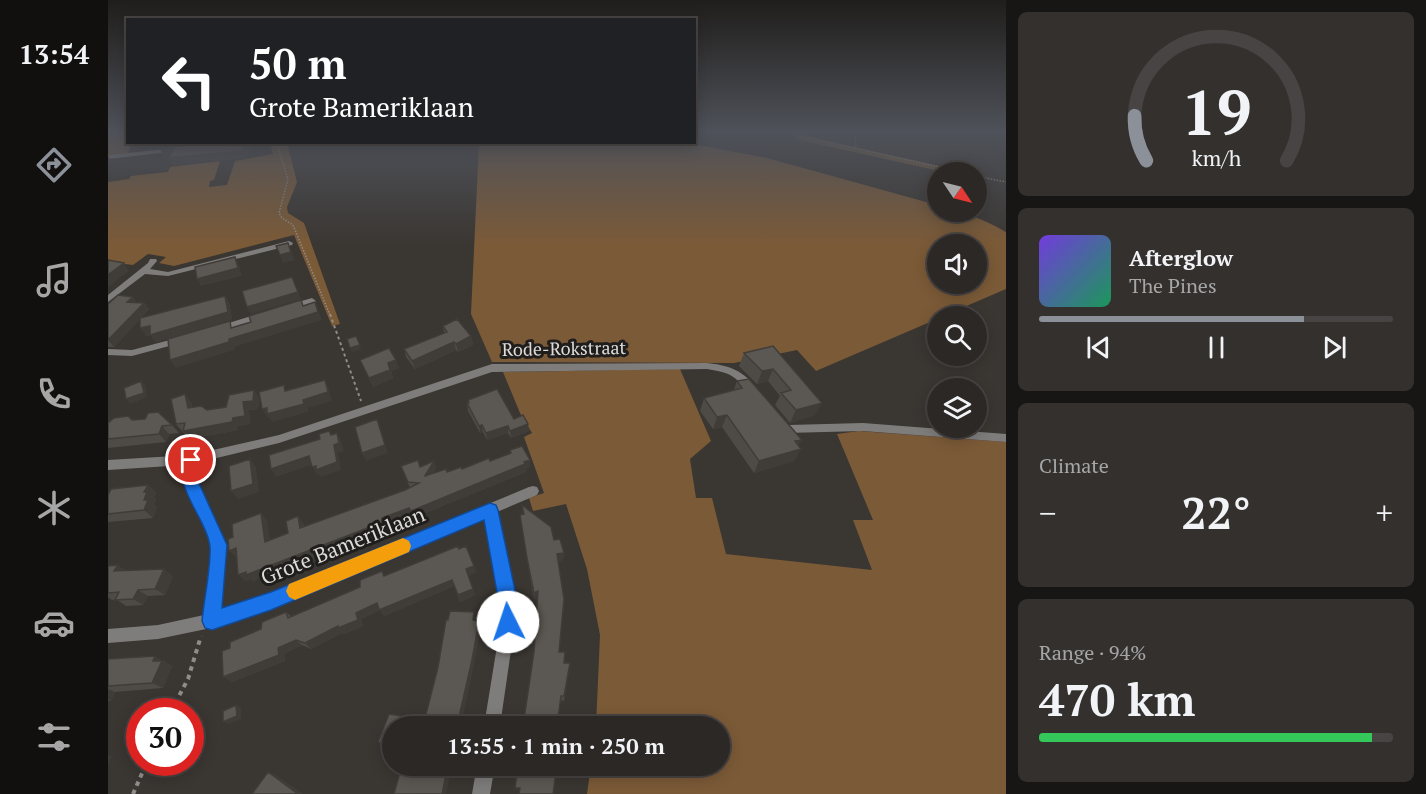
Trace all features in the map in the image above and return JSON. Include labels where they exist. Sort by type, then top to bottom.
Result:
[{"type":"street","points":[[143,271],[168,274],[289,243]]},
{"type":"street","points":[[108,299],[153,261]]},
{"type":"street","points":[[279,311],[312,301]]},
{"type":"street","points":[[213,330],[268,314]]},
{"type":"street","points":[[108,352],[132,353],[191,337]]},
{"type":"street","name":"Rode-Rokstraat","points":[[108,465],[191,460],[279,439],[492,368],[707,366],[729,369],[742,377],[757,396]]},
{"type":"street","points":[[772,413],[786,429],[863,427],[1006,438]]},
{"type":"street","points":[[191,460],[189,479],[218,545],[208,622]]},
{"type":"street","name":"Grote Bameriklaan","points":[[108,636],[158,632],[208,622],[271,601],[533,491]]},
{"type":"street","points":[[490,510],[510,609],[494,716]]},
{"type":"street","points":[[481,794],[484,776]]},
{"type":"path","points":[[285,170],[288,179],[279,213],[282,218],[294,225],[342,344],[364,410]]},
{"type":"path","points":[[987,178],[1006,182]]},
{"type":"path","points":[[178,698],[188,679],[208,622]]},
{"type":"path","points":[[133,794],[141,776]]},
{"type":"shaded area","points":[[169,170],[217,170],[209,187],[227,185],[232,170],[294,170],[297,182],[287,207],[288,213],[304,223],[340,324],[332,326],[294,235],[174,266],[159,263],[166,257],[148,254],[133,265],[108,262],[108,182]]},
{"type":"shaded area","points":[[478,170],[811,170],[927,202],[927,222],[986,222],[1006,232],[1006,289],[966,306],[927,306],[927,323],[816,371],[797,350],[734,363],[492,362],[471,314]]},
{"type":"shaded area","points":[[680,369],[711,441],[690,459],[696,498],[712,498],[726,554],[872,570],[853,520],[873,520],[837,434],[859,431],[927,436],[927,438],[1006,442],[1006,794],[587,794],[589,776],[730,776],[730,716],[596,716],[600,635],[587,569],[566,504],[533,511],[529,498],[544,493],[524,437],[532,433],[520,413],[503,372]]},
{"type":"building","points":[[288,243],[291,252],[280,255],[276,246]]},
{"type":"building","points":[[235,257],[238,268],[197,279],[195,267]]},
{"type":"building","points":[[108,260],[124,263],[108,275]]},
{"type":"building","points":[[292,277],[298,292],[247,307],[242,291]]},
{"type":"building","points":[[118,295],[133,297],[127,302],[144,303],[108,340],[108,304]]},
{"type":"building","points":[[225,296],[228,312],[150,335],[150,326],[140,328],[140,318]]},
{"type":"building","points":[[301,300],[303,306],[315,302],[318,312],[170,360],[168,339],[230,321],[231,328],[251,322],[249,316]]},
{"type":"building","points":[[457,319],[471,336],[412,361],[404,349],[447,332],[443,326]]},
{"type":"building","points":[[356,336],[360,345],[350,348],[347,339]]},
{"type":"building","points":[[773,346],[822,403],[796,410],[781,393],[791,390],[773,369],[762,371],[744,353]]},
{"type":"building","points":[[389,348],[396,360],[388,363],[390,370],[369,378],[360,360]]},
{"type":"building","points":[[749,379],[802,440],[795,441],[801,449],[759,461],[727,415],[717,417],[704,398],[742,388],[737,381]]},
{"type":"building","points":[[325,380],[328,392],[303,400],[304,404],[267,414],[267,408],[262,409],[259,392],[284,385],[285,391]]},
{"type":"building","points":[[141,381],[144,393],[126,399],[124,388]]},
{"type":"building","points":[[497,389],[514,419],[523,415],[528,424],[510,431],[508,426],[486,433],[482,425],[479,426],[467,403],[469,403],[468,400]]},
{"type":"building","points":[[254,390],[253,401],[243,402],[245,416],[233,418],[232,422],[183,431],[185,423],[176,424],[171,399],[185,394],[188,408],[201,406],[207,410],[226,407],[229,395]]},
{"type":"building","points":[[158,412],[172,425],[162,426],[159,434],[108,439],[108,423],[114,418],[128,416],[132,420],[145,419],[148,413]]},
{"type":"building","points":[[377,419],[385,445],[362,453],[355,427]]},
{"type":"building","points":[[329,431],[331,435],[337,433],[339,443],[334,445],[337,462],[316,470],[316,466],[312,467],[309,456],[271,469],[269,455],[320,439],[319,434]]},
{"type":"building","points":[[522,446],[530,460],[524,462],[525,464],[411,511],[409,508],[382,518],[383,522],[246,575],[246,572],[238,575],[236,548],[229,551],[228,539],[233,537],[232,524],[261,513],[265,542],[288,533],[286,521],[298,516],[300,528],[419,483],[408,482],[401,466],[418,460],[420,467],[434,461],[425,476],[446,469],[447,472],[461,467],[462,469],[489,458],[490,461]]},
{"type":"building","points":[[250,459],[253,484],[231,491],[229,466]]},
{"type":"building","points":[[148,485],[144,492],[147,492],[144,500],[148,500],[144,510],[108,514],[108,495],[111,489]]},
{"type":"building","points":[[522,505],[551,527],[554,540],[560,539],[564,553],[557,554],[564,599],[559,652],[565,652],[564,663],[570,663],[558,716],[524,716],[534,652],[538,591],[534,593],[527,558],[520,515],[524,514]]},
{"type":"building","points":[[458,546],[459,549],[466,546],[474,566],[466,569],[473,589],[458,595],[452,580],[379,610],[377,603],[356,613],[358,620],[338,628],[338,626],[305,643],[296,640],[278,648],[279,655],[223,677],[222,651],[230,648],[230,642],[261,629],[262,622],[286,612],[288,618],[360,587],[360,580],[382,571],[384,576]]},
{"type":"building","points":[[118,565],[114,571],[164,569],[155,589],[138,590],[133,599],[115,600],[119,592],[108,593],[108,566]]},
{"type":"building","points":[[450,611],[474,612],[473,620],[479,621],[459,716],[426,716],[438,667],[446,620],[448,620]]},
{"type":"building","points":[[155,656],[153,661],[162,661],[152,683],[108,686],[108,659]]},
{"type":"building","points":[[236,705],[237,716],[223,722],[223,711]]},
{"type":"building","points":[[382,732],[382,744],[378,742]]},
{"type":"building","points":[[268,772],[298,794],[252,794]]},
{"type":"building","points":[[399,776],[446,776],[442,794],[394,794]]},
{"type":"building","points":[[517,776],[555,776],[553,794],[519,794],[520,788],[515,788]]},
{"type":"slow traffic","points":[[295,591],[403,546]]},
{"type":"route","points":[[191,460],[189,479],[218,545],[212,621],[271,601],[490,510],[510,609],[508,622]]}]
